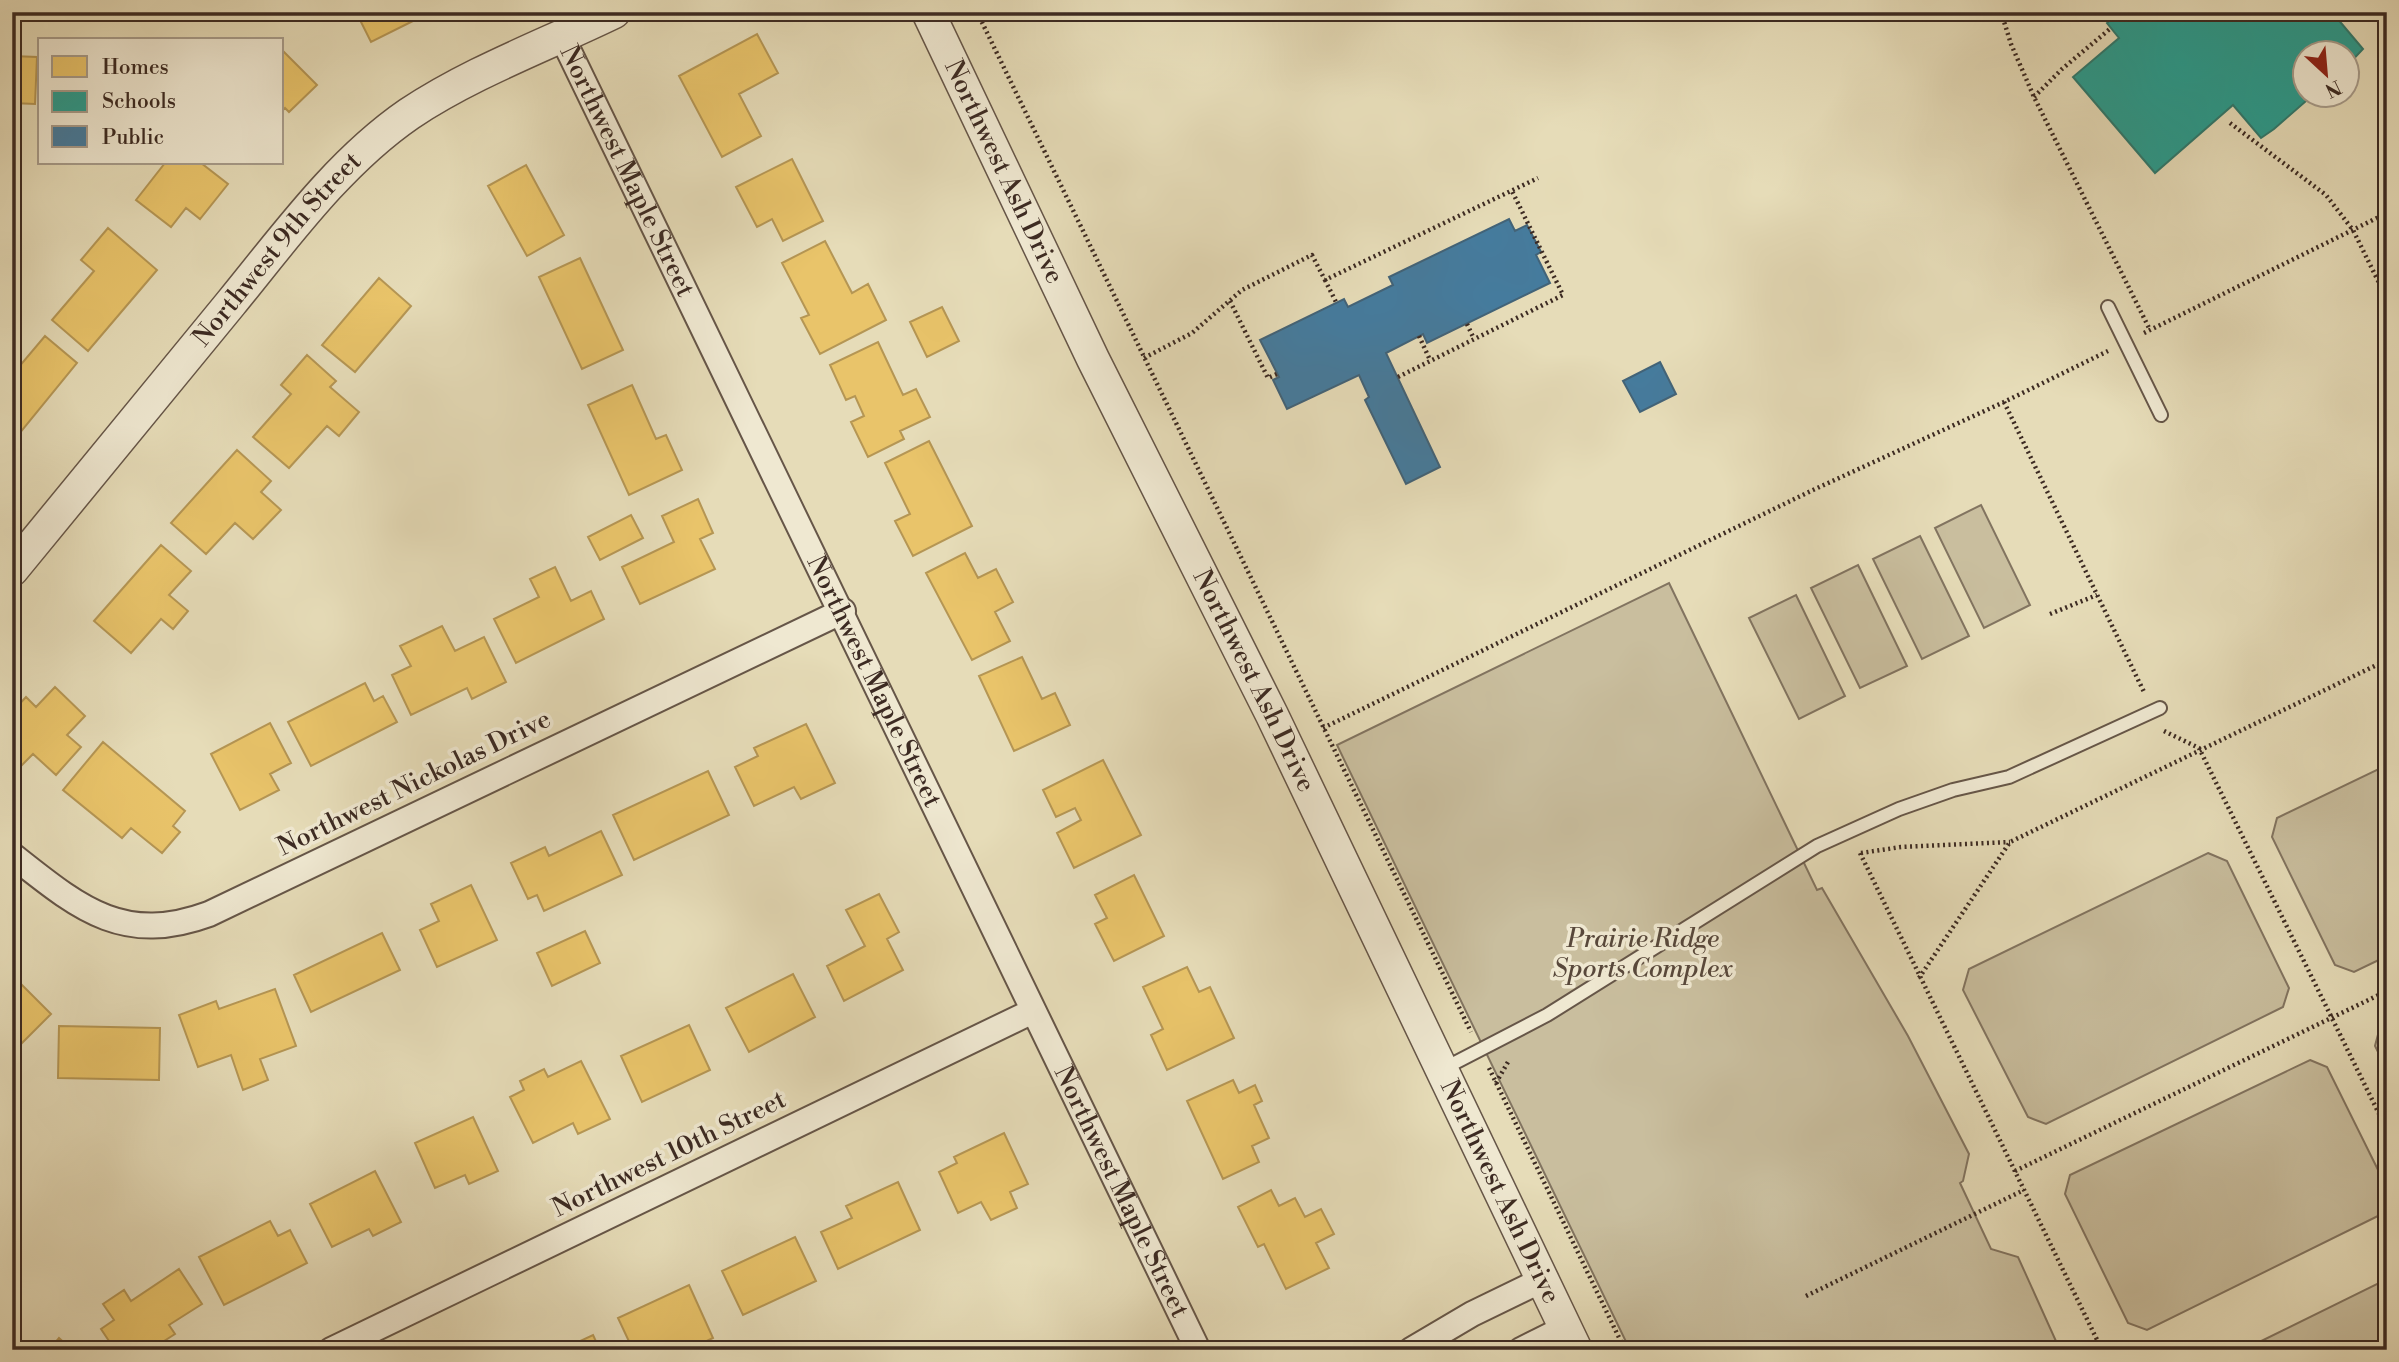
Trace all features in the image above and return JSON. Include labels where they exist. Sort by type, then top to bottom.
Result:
[{"type":"street","name":"Northwest 9th Street","points":[[12,570],[341,172],[409,114],[556,25],[614,12]]},
{"type":"street","name":"Northwest Ash Drive","points":[[928,12],[1093,359],[1272,715],[1570,1339]]},
{"type":"street","name":"Northwest Maple Street","points":[[556,25],[843,611],[1198,1350]]},
{"type":"street","name":"Northwest Nickolas Drive","points":[[12,855],[67,898],[100,918],[140,927],[183,924],[209,915],[843,611]]},
{"type":"street","name":"Northwest 10th Street","points":[[331,1350],[1033,1011]]},
{"type":"street","points":[[1411,1350],[1472,1314],[1542,1280]]},
{"type":"street","points":[[1521,1350],[1570,1339]]},
{"type":"lane","points":[[2108,307],[2161,415]]},
{"type":"lane","points":[[1440,1070],[1547,1015],[1817,846],[1899,809],[1953,790],[2009,777],[2156,710]]},
{"type":"path","points":[[977,12],[1625,1350]]},
{"type":"path","points":[[2001,12],[2011,44],[2035,97],[2150,330]]},
{"type":"path","points":[[2035,97],[2062,69],[2112,28]]},
{"type":"path","points":[[2230,122],[2326,195],[2353,230],[2387,299]]},
{"type":"path","points":[[1325,280],[1538,178]]},
{"type":"path","points":[[1398,377],[1563,295],[1512,191]]},
{"type":"path","points":[[1323,728],[1813,489],[2004,402],[2387,213]]},
{"type":"path","points":[[1144,358],[1192,333],[1242,290],[1312,256],[1336,302]]},
{"type":"path","points":[[1230,301],[1268,378],[1277,374]]},
{"type":"path","points":[[1466,324],[1474,339]]},
{"type":"path","points":[[1419,336],[1430,360]]},
{"type":"path","points":[[2004,402],[2097,596],[2156,710],[2164,732],[2199,748],[2387,1130]]},
{"type":"path","points":[[2050,614],[2097,596]]},
{"type":"path","points":[[1848,858],[1860,853],[1901,847],[2010,842],[2080,810],[2199,748],[2387,660]]},
{"type":"path","points":[[1919,978],[2010,842]]},
{"type":"path","points":[[1860,853],[2102,1350]]},
{"type":"path","points":[[2015,1171],[2387,991]]},
{"type":"path","points":[[1496,1083],[1507,1062],[1519,1056]]},
{"type":"path","points":[[1806,1296],[2024,1189]]},
{"type":"green space","points":[[1981,505],[2030,605],[1984,628],[1935,528]]},
{"type":"green space","points":[[1920,536],[1969,636],[1922,659],[1873,559]]},
{"type":"green space","points":[[1858,565],[1907,666],[1860,688],[1811,588]]},
{"type":"green space","name":"Prairie Ridge Sports Complex","points":[[1669,583],[1817,890],[1822,888],[1908,1036],[1969,1154],[1963,1181],[1960,1183],[1991,1249],[2018,1257],[2060,1350],[1630,1350],[1337,745]]},
{"type":"green space","points":[[1796,595],[1845,696],[1799,719],[1749,618]]},
{"type":"green space","points":[[2387,765],[2387,956],[2354,972],[2335,965],[2272,837],[2277,818]]},
{"type":"green space","points":[[2208,853],[2227,861],[2289,988],[2283,1007],[2046,1124],[2028,1117],[1963,990],[1969,969]]},
{"type":"green space","points":[[2387,1024],[2387,1070],[2375,1046],[2380,1027]]},
{"type":"green space","points":[[2310,1060],[2327,1067],[2387,1188],[2384,1213],[2147,1330],[2128,1323],[2065,1194],[2070,1175]]},
{"type":"green space","points":[[2387,1279],[2387,1350],[2243,1350]]},
{"type":"building: Homes","points":[[356,12],[431,12],[371,42]]},
{"type":"building: Homes","points":[[757,34],[778,73],[739,94],[761,136],[722,157],[679,76]]},
{"type":"building: Homes","points":[[284,52],[317,85],[289,112],[285,108]]},
{"type":"building: Homes","points":[[12,56],[37,57],[35,104],[12,103]]},
{"type":"building: Homes","points":[[792,159],[823,221],[783,241],[772,219],[757,227],[736,187]]},
{"type":"building: Homes","points":[[164,164],[202,164],[228,184],[200,219],[186,208],[171,227],[136,200]]},
{"type":"building: Homes","points":[[526,165],[564,235],[527,256],[488,186]]},
{"type":"building: Homes","points":[[108,228],[157,270],[88,351],[52,320],[94,271],[81,260]]},
{"type":"building: Homes","points":[[825,241],[852,293],[868,284],[886,320],[820,354],[801,318],[809,315],[782,263]]},
{"type":"building: Homes","points":[[580,258],[623,350],[582,369],[539,277]]},
{"type":"building: Homes","points":[[379,278],[411,306],[355,372],[322,345]]},
{"type":"building: Homes","points":[[942,307],[959,341],[927,357],[910,322]]},
{"type":"building: Homes","points":[[45,336],[77,363],[15,439],[12,437],[12,375]]},
{"type":"building: Homes","points":[[878,342],[903,395],[916,389],[930,417],[900,431],[904,439],[868,457],[851,422],[864,416],[855,396],[846,400],[830,365]]},
{"type":"building: Homes","points":[[307,355],[336,381],[330,387],[359,412],[339,436],[327,426],[289,468],[253,437],[291,394],[281,385]]},
{"type":"building: Homes","points":[[632,385],[656,439],[666,435],[682,470],[629,495],[588,405]]},
{"type":"building: Homes","points":[[929,441],[972,526],[913,556],[895,521],[910,514],[885,463]]},
{"type":"building: Homes","points":[[237,450],[271,481],[261,492],[281,510],[253,539],[235,523],[206,554],[171,523]]},
{"type":"building: Homes","points":[[698,499],[713,533],[700,539],[715,569],[640,604],[622,567],[674,542],[662,516]]},
{"type":"building: Homes","points":[[631,515],[643,538],[600,560],[588,537]]},
{"type":"building: Homes","points":[[161,545],[191,571],[169,595],[188,611],[173,629],[161,619],[131,653],[94,621]]},
{"type":"building: Homes","points":[[965,553],[978,578],[996,569],[1013,602],[995,612],[1010,641],[972,660],[926,573]]},
{"type":"building: Homes","points":[[555,567],[571,601],[591,591],[604,619],[516,663],[494,619],[539,597],[530,579]]},
{"type":"building: Homes","points":[[442,626],[455,651],[484,637],[506,682],[472,699],[467,688],[411,715],[392,675],[411,666],[400,646]]},
{"type":"building: Homes","points":[[1022,657],[1042,699],[1055,693],[1070,725],[1014,751],[979,676]]},
{"type":"building: Homes","points":[[365,683],[374,701],[383,696],[397,722],[311,766],[288,722]]},
{"type":"building: Homes","points":[[55,687],[85,716],[67,735],[81,747],[56,775],[33,754],[19,768],[12,761],[12,712],[26,697],[36,707]]},
{"type":"building: Homes","points":[[270,723],[291,763],[270,774],[279,790],[240,810],[211,754]]},
{"type":"building: Homes","points":[[806,724],[835,783],[801,799],[794,787],[754,806],[735,767],[758,756],[754,748]]},
{"type":"building: Homes","points":[[103,742],[185,811],[173,826],[180,832],[162,853],[131,828],[122,838],[63,790]]},
{"type":"building: Homes","points":[[1103,760],[1141,835],[1074,868],[1057,833],[1081,820],[1075,808],[1056,817],[1043,790]]},
{"type":"building: Homes","points":[[708,771],[729,815],[634,860],[613,815]]},
{"type":"building: Homes","points":[[601,831],[622,875],[544,911],[537,895],[528,899],[511,863],[545,847],[549,856]]},
{"type":"building: Homes","points":[[1134,875],[1164,936],[1114,961],[1095,924],[1107,918],[1095,895]]},
{"type":"building: Homes","points":[[471,885],[497,940],[437,967],[420,930],[439,921],[431,904]]},
{"type":"building: Homes","points":[[879,894],[899,932],[887,939],[903,970],[844,1001],[827,966],[865,946],[846,910]]},
{"type":"building: Homes","points":[[585,931],[600,963],[552,986],[537,953]]},
{"type":"building: Homes","points":[[382,933],[400,970],[311,1012],[294,975]]},
{"type":"building: Homes","points":[[1187,967],[1199,992],[1210,987],[1234,1038],[1167,1070],[1151,1035],[1163,1029],[1143,987]]},
{"type":"building: Homes","points":[[793,974],[815,1017],[749,1052],[726,1008]]},
{"type":"building: Homes","points":[[12,975],[51,1014],[13,1052],[12,1051]]},
{"type":"building: Homes","points":[[275,989],[296,1046],[260,1059],[268,1080],[243,1090],[231,1055],[198,1067],[179,1015],[216,1001],[219,1009]]},
{"type":"building: Homes","points":[[689,1025],[710,1070],[642,1102],[621,1056]]},
{"type":"building: Homes","points":[[59,1026],[160,1028],[159,1080],[58,1078]]},
{"type":"building: Homes","points":[[581,1061],[610,1119],[578,1134],[573,1123],[533,1143],[510,1097],[524,1090],[520,1081],[544,1069],[548,1077]]},
{"type":"building: Homes","points":[[1233,1080],[1239,1093],[1255,1085],[1262,1101],[1254,1105],[1269,1138],[1252,1146],[1259,1162],[1223,1179],[1187,1101]]},
{"type":"building: Homes","points":[[473,1117],[498,1171],[469,1184],[465,1175],[435,1188],[415,1143]]},
{"type":"building: Homes","points":[[1004,1133],[1028,1184],[1010,1192],[1017,1208],[991,1220],[981,1202],[958,1213],[939,1172],[957,1163],[954,1157]]},
{"type":"building: Homes","points":[[375,1171],[401,1222],[373,1236],[369,1229],[332,1247],[310,1204]]},
{"type":"building: Homes","points":[[898,1182],[920,1230],[838,1269],[821,1232],[852,1218],[846,1206]]},
{"type":"building: Homes","points":[[1271,1190],[1279,1206],[1295,1198],[1305,1217],[1321,1209],[1334,1234],[1316,1243],[1329,1268],[1286,1289],[1264,1244],[1258,1247],[1238,1207]]},
{"type":"building: Homes","points":[[270,1221],[278,1236],[290,1230],[307,1263],[224,1305],[199,1257]]},
{"type":"building: Homes","points":[[795,1237],[816,1281],[743,1315],[722,1271]]},
{"type":"building: Homes","points":[[179,1269],[202,1304],[169,1325],[175,1334],[150,1350],[115,1350],[101,1329],[114,1320],[103,1304],[124,1290],[131,1301]]},
{"type":"building: Homes","points":[[689,1285],[713,1338],[688,1350],[633,1350],[618,1318]]},
{"type":"building: Homes","points":[[593,1335],[600,1350],[561,1350]]},
{"type":"building: Homes","points":[[59,1338],[72,1350],[49,1350]]},
{"type":"building: Schools","points":[[2119,12],[2341,12],[2336,17],[2354,38],[2290,38],[2290,108],[2298,108],[2261,138],[2233,105],[2155,173],[2073,77],[2119,38],[2107,23]]},
{"type":"building: Public","points":[[1509,219],[1515,231],[1527,225],[1541,252],[1536,255],[1550,283],[1427,343],[1423,334],[1386,353],[1440,467],[1406,484],[1365,400],[1369,397],[1359,375],[1287,409],[1273,380],[1279,377],[1260,340],[1344,299],[1348,307],[1393,285],[1389,277]]},
{"type":"building: Public","points":[[1660,362],[1676,394],[1640,412],[1623,381]]}]
